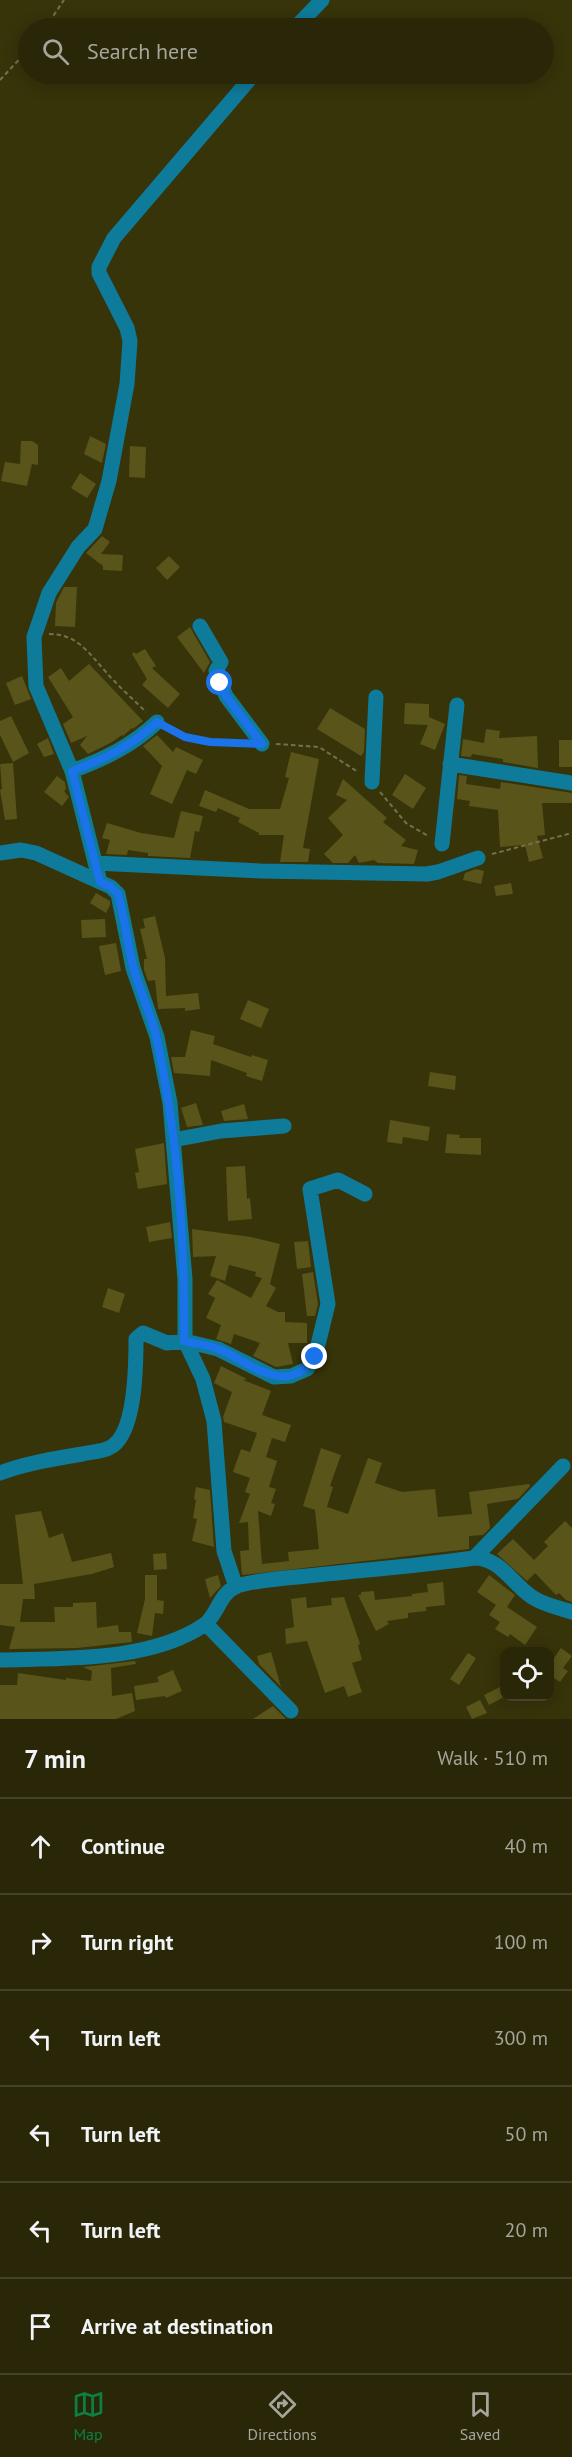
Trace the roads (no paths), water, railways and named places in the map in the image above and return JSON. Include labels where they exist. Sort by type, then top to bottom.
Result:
[{"type":"street","points":[[305,18],[322,0]]},
{"type":"street","points":[[100,882],[72,771],[36,686],[34,637],[49,593],[78,547],[95,529],[109,481],[127,384],[130,341],[127,328],[101,280],[99,267],[114,238],[245,84]]},
{"type":"street","points":[[200,626],[221,662],[216,671],[226,696],[262,744]]},
{"type":"street","points":[[372,782],[376,697]]},
{"type":"street","points":[[442,844],[457,705]]},
{"type":"street","points":[[72,771],[122,749],[157,722]]},
{"type":"street","points":[[450,764],[572,783]]},
{"type":"street","points":[[0,853],[21,850],[36,853],[111,887],[118,894],[134,968],[157,1037],[170,1103],[185,1279],[184,1341],[203,1380],[214,1421],[224,1551],[236,1587]]},
{"type":"street","points":[[94,863],[261,872],[427,874],[478,858]]},
{"type":"street","points":[[173,1140],[221,1131],[284,1126]]},
{"type":"street","points":[[0,1473],[16,1467],[111,1448],[123,1434],[131,1409],[136,1384],[136,1339],[143,1333],[167,1343],[184,1341],[218,1349],[274,1377],[291,1376],[307,1369],[315,1357],[328,1304],[310,1189],[338,1180],[365,1194]]},
{"type":"street","points":[[474,1558],[563,1467]]},
{"type":"street","points":[[0,1660],[84,1657],[149,1649],[173,1641],[206,1624],[224,1596],[236,1587],[283,1578],[474,1558],[482,1558],[496,1564],[531,1596],[544,1604],[572,1612]]},
{"type":"street","points":[[206,1624],[291,1711]]}]
